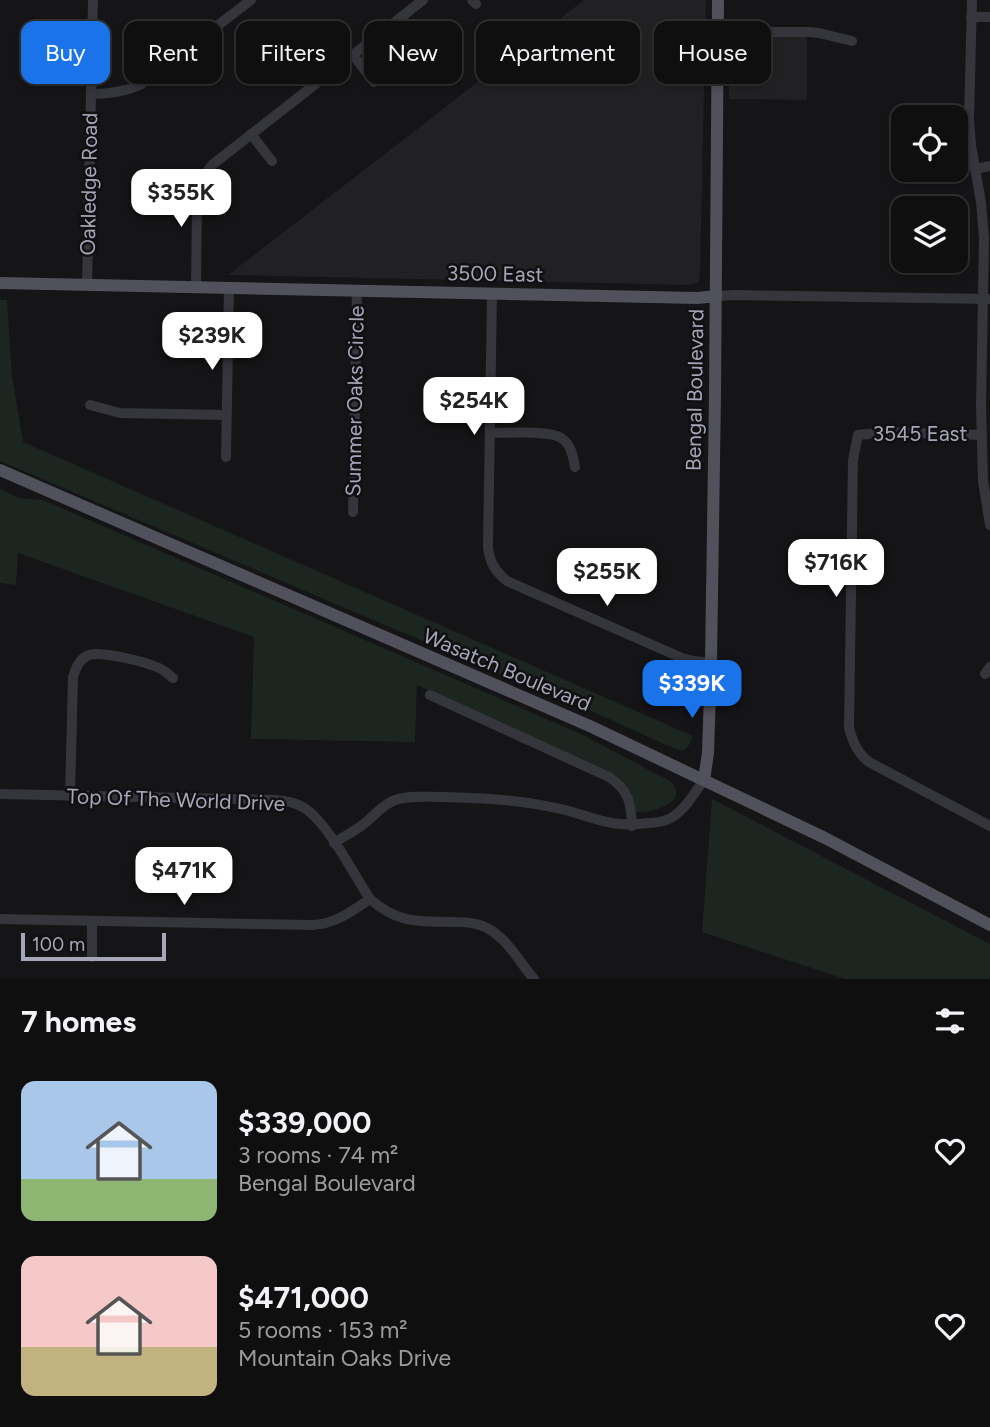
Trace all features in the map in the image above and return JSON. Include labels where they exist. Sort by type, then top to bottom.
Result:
[{"type":"main road","name":"Bengal Boulevard","points":[[717,21],[718,0]]},
{"type":"main road","name":"Bengal Boulevard","points":[[704,780],[708,752],[711,663],[717,84]]},
{"type":"main road","name":"3500 East","points":[[0,283],[698,298],[716,296]]},
{"type":"main road","name":"Wasatch Boulevard","points":[[0,470],[592,727],[825,838],[990,925]]},
{"type":"street","name":"Oakledge Road","points":[[87,285],[93,0]]},
{"type":"street","points":[[91,94],[125,92],[140,85],[251,0]]},
{"type":"street","points":[[196,287],[197,203],[203,177],[222,156],[424,0]]},
{"type":"street","points":[[972,0],[969,119],[984,238],[986,299],[982,435],[983,481],[990,525]]},
{"type":"street","points":[[971,17],[990,17]]},
{"type":"street","points":[[771,32],[819,33],[852,41]]},
{"type":"street","points":[[353,55],[364,69]]},
{"type":"street","points":[[251,134],[272,161]]},
{"type":"street","points":[[975,169],[990,166]]},
{"type":"street","points":[[226,457],[229,288]]},
{"type":"street","name":"Summer Oaks Circle","points":[[353,512],[357,290]]},
{"type":"street","points":[[492,293],[488,548],[496,572],[507,581],[682,658],[711,663]]},
{"type":"street","name":"3500 East","points":[[716,296],[986,299]]},
{"type":"street","points":[[90,405],[120,413],[227,415]]},
{"type":"street","name":"3545 East","points":[[982,435],[887,432],[858,435],[853,460],[849,727],[851,737],[861,755],[869,762],[990,826]]},
{"type":"street","points":[[490,433],[559,436],[573,454],[575,467]]},
{"type":"street","points":[[70,796],[73,677],[81,660],[88,655],[107,655],[155,666],[173,678]]},
{"type":"street","points":[[430,695],[610,777],[620,784],[626,793],[632,826]]},
{"type":"street","points":[[334,843],[363,825],[385,805],[410,797],[517,801],[566,811],[600,822],[632,826],[660,822],[671,818],[683,807],[704,780]]},
{"type":"street","name":"Top Of The World Drive","points":[[0,794],[286,801],[313,814],[370,899]]},
{"type":"street","points":[[0,919],[325,924],[338,920],[370,899],[391,915],[402,919],[485,926],[497,934],[534,979]]},
{"type":"street","points":[[92,921],[92,957]]},
{"type":"shaded area","points":[[584,0],[706,0],[706,21],[654,21],[654,84],[704,84],[699,282],[690,285],[228,275],[476,83],[640,84],[640,21],[557,21]]},
{"type":"shaded area","points":[[771,37],[807,37],[807,100],[729,99],[729,84],[771,84]]},
{"type":"shaded area","points":[[0,300],[7,300],[12,375],[23,442],[693,736],[689,745],[682,751],[666,745],[585,708],[0,461]]},
{"type":"shaded area","points":[[0,489],[19,498],[43,500],[581,734],[670,781],[676,788],[676,795],[660,808],[636,812],[630,792],[616,775],[417,685],[415,742],[251,739],[254,637],[18,553],[16,585],[0,583]]},
{"type":"shaded area","points":[[712,799],[990,944],[990,979],[845,979],[702,932]]}]
